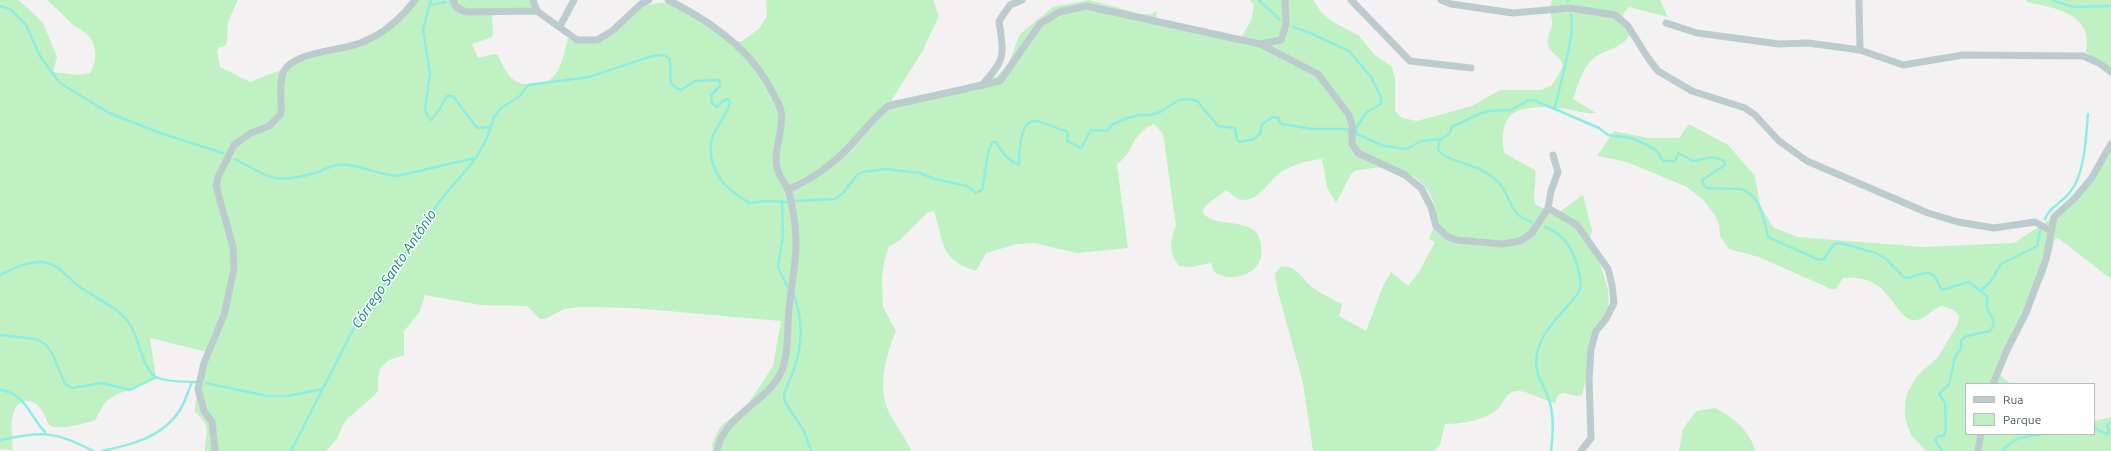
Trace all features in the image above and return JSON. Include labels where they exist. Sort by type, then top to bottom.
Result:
[{"type":"street","points":[[215,451],[212,422],[204,411],[198,389],[204,363],[224,315],[234,269],[233,247],[216,186],[218,177],[234,146],[251,133],[269,126],[281,114],[281,84],[284,70],[294,62],[304,57],[357,44],[378,35],[415,0]]},
{"type":"street","points":[[452,0],[456,7],[466,12],[538,11]]},
{"type":"street","points":[[533,0],[538,11],[577,40],[597,40],[612,31],[641,4],[649,0]]},
{"type":"street","points":[[560,26],[574,0]]},
{"type":"street","points":[[668,0],[698,15],[738,46],[759,68],[781,111],[781,130],[777,149],[777,171],[788,190],[797,232],[796,271],[782,370],[769,389],[727,429],[719,441],[717,451]]},
{"type":"street","points":[[981,86],[997,69],[1003,52],[999,21],[1010,5],[1022,0]]},
{"type":"street","points":[[1260,44],[1281,40],[1286,25],[1285,0]]},
{"type":"street","points":[[1352,0],[1410,61],[1471,68]]},
{"type":"street","points":[[1441,0],[1451,4],[1514,13],[1570,8],[1615,15],[1628,26],[1658,71],[1692,91],[1745,108],[1755,115],[1779,141],[1807,161],[1928,213],[1958,222],[1994,228],[2035,222],[2051,231]]},
{"type":"street","points":[[1859,0],[1860,50]]},
{"type":"street","points":[[788,190],[813,178],[831,164],[851,145],[876,116],[888,106],[1000,81],[1040,24],[1059,12],[1086,6],[1260,44],[1318,74],[1349,115],[1352,126],[1352,144],[1358,153],[1405,175],[1421,188],[1431,207],[1436,226],[1448,237],[1457,240],[1502,244],[1520,241],[1532,233],[1543,219],[1548,208],[1551,191],[1558,172],[1553,155]]},
{"type":"street","points":[[1666,23],[1698,33],[1779,44],[1808,43],[1860,50],[1903,65],[1963,55],[2083,56],[2099,63],[2111,72]]},
{"type":"street","points":[[1993,383],[2007,350],[2026,313],[2046,259],[2054,217],[2074,199],[2091,179],[2111,144]]},
{"type":"street","points":[[1548,208],[1577,225],[1608,269],[1612,285],[1614,303],[1606,319],[1596,331],[1592,349],[1589,380],[1591,438],[1581,451]]},
{"type":"street","points":[[1978,451],[1981,435]]},
{"type":"green space","points":[[0,0],[18,0],[43,23],[57,57],[53,72],[78,75],[90,73],[93,68],[95,52],[90,37],[83,30],[74,25],[47,0],[238,0],[228,22],[227,42],[225,46],[219,47],[217,51],[220,67],[250,82],[286,68],[299,60],[347,48],[377,32],[402,11],[411,0],[529,0],[536,14],[492,14],[492,37],[472,44],[478,58],[494,54],[498,55],[505,69],[513,79],[523,84],[530,84],[547,81],[553,77],[561,64],[568,39],[589,39],[601,37],[629,14],[650,4],[667,2],[676,3],[730,42],[742,41],[759,29],[767,16],[766,0],[933,0],[939,16],[922,52],[891,101],[978,83],[996,77],[1008,65],[1020,34],[1053,7],[1089,0],[1142,14],[1152,14],[1157,11],[1156,22],[1236,38],[1242,36],[1251,21],[1254,5],[1250,0],[1313,0],[1322,13],[1333,22],[1358,35],[1375,55],[1392,67],[1395,78],[1395,111],[1402,118],[1417,121],[1472,106],[1500,90],[1541,90],[1551,86],[1563,66],[1559,58],[1548,45],[1548,38],[1552,25],[1550,9],[1552,0],[1660,0],[1668,17],[1629,7],[1623,14],[1624,21],[1630,34],[1627,39],[1619,45],[1599,55],[1590,62],[1581,77],[1573,99],[1596,113],[1587,113],[1559,108],[1533,107],[1515,112],[1508,118],[1504,127],[1504,153],[1535,170],[1535,204],[1547,211],[1558,213],[1583,195],[1592,230],[1589,240],[1602,269],[1608,290],[1609,313],[1597,333],[1582,395],[1576,396],[1563,393],[1558,395],[1555,403],[1521,391],[1510,393],[1498,409],[1480,419],[1445,424],[1440,445],[1434,451],[1313,451],[1303,383],[1277,288],[1275,274],[1280,267],[1290,268],[1298,272],[1315,290],[1342,304],[1339,316],[1366,331],[1383,286],[1391,272],[1408,286],[1419,272],[1435,242],[1429,239],[1436,221],[1435,209],[1433,201],[1424,186],[1410,174],[1393,168],[1388,167],[1355,171],[1351,174],[1336,203],[1327,188],[1322,159],[1300,163],[1281,172],[1262,191],[1251,198],[1245,200],[1239,199],[1226,190],[1205,206],[1202,212],[1207,217],[1214,220],[1243,225],[1256,232],[1262,253],[1257,265],[1253,269],[1248,273],[1236,277],[1229,277],[1214,272],[1211,263],[1191,267],[1180,266],[1174,258],[1171,247],[1172,236],[1176,226],[1164,140],[1162,132],[1154,124],[1146,128],[1135,139],[1129,152],[1117,165],[1128,248],[1077,253],[1034,243],[1017,244],[986,253],[976,271],[964,267],[949,255],[942,241],[934,211],[927,213],[899,241],[889,246],[884,262],[882,279],[883,307],[896,331],[886,361],[883,383],[884,394],[890,414],[911,451],[713,451],[712,444],[720,427],[748,404],[773,366],[781,321],[633,308],[580,307],[564,309],[545,319],[540,319],[527,306],[481,305],[425,295],[419,313],[404,331],[404,355],[389,360],[381,367],[378,378],[378,390],[375,395],[347,419],[337,439],[326,451],[205,451],[207,429],[204,421],[195,412],[195,404],[206,352],[150,338],[156,378],[109,399],[95,420],[72,426],[50,426],[36,404],[28,401],[20,403],[16,407],[13,414],[13,450],[0,449]]},
{"type":"green space","points":[[2027,0],[2111,0],[2111,72],[2086,52],[2087,39],[2084,29],[2078,21],[2061,10],[2027,2]]},
{"type":"green space","points":[[1689,124],[1728,145],[1755,176],[1760,205],[1773,227],[1797,237],[1924,247],[2014,243],[2052,218],[2091,176],[2111,141],[2111,279],[2058,238],[2055,239],[2045,276],[1996,372],[2010,383],[1965,383],[1965,435],[2095,435],[2095,421],[2111,417],[2111,451],[1926,451],[1911,435],[1905,418],[1905,403],[1908,392],[1916,377],[1938,357],[1958,324],[1959,316],[1954,310],[1942,306],[1920,319],[1912,320],[1906,317],[1898,309],[1887,294],[1869,281],[1843,278],[1836,289],[1831,289],[1759,257],[1729,249],[1720,236],[1719,224],[1715,215],[1703,200],[1687,187],[1627,162],[1597,156],[1614,131],[1648,138],[1679,138]]},
{"type":"green space","points":[[1715,408],[1728,415],[1740,425],[1750,438],[1755,451],[1679,451],[1683,429],[1696,411]]},
{"type":"waterway","points":[[431,0],[423,29],[430,74],[425,109],[427,115],[431,120],[447,96],[453,96],[477,128],[490,127]]},
{"type":"waterway","points":[[1259,0],[1280,20]]},
{"type":"waterway","points":[[2052,0],[2073,7],[2111,6]]},
{"type":"waterway","points":[[430,5],[446,2]]},
{"type":"waterway","points":[[0,6],[10,9],[26,25],[40,56],[60,83],[109,113],[163,134],[223,153]]},
{"type":"waterway","points":[[1555,108],[1569,47],[1572,23],[1571,15]]},
{"type":"waterway","points":[[1293,27],[1308,32],[1349,51],[1371,77],[1381,97],[1381,104],[1367,112],[1356,128],[1356,132]]},
{"type":"waterway","name":"Córrego Santo Antônio","points":[[291,451],[359,318],[395,271],[439,202],[476,158],[487,138],[494,117],[501,108],[520,96],[528,85],[589,77],[652,56],[663,55],[669,58],[672,84],[681,90],[695,81],[719,80],[720,86],[711,95],[712,103],[717,107],[723,101],[728,99],[730,102],[727,112],[711,140],[711,156],[716,172],[724,184],[749,203],[765,201],[788,202]]},
{"type":"waterway","points":[[794,201],[835,199],[843,193],[857,175],[863,172],[886,169],[920,173],[935,179],[967,186],[976,193],[982,190],[988,154],[992,142],[996,142],[1003,153],[1019,165],[1021,138],[1026,126],[1030,122],[1035,121],[1066,131],[1068,135],[1067,141],[1081,148],[1091,130],[1107,131],[1113,124],[1139,115],[1150,115],[1160,112],[1179,100],[1191,99],[1198,102],[1218,126],[1235,128],[1237,140],[1240,142],[1254,139],[1260,134],[1262,124],[1273,117],[1279,118],[1279,121],[1282,124],[1312,129],[1345,129],[1384,146],[1407,149],[1421,141],[1441,139],[1449,134],[1452,127],[1479,114],[1489,111],[1511,110],[1529,100],[1536,101],[1599,128],[1608,135],[1632,138],[1647,145],[1657,151],[1663,161],[1675,161],[1678,153],[1693,161],[1712,157],[1724,161],[1725,165],[1702,180],[1704,186],[1707,188],[1739,189],[1746,191],[1752,195],[1760,208],[1768,237],[1819,260],[1824,259],[1834,244],[1840,243],[1876,253],[1886,259],[1905,278],[1928,273],[1935,277],[1941,289],[1969,282],[1987,296],[1987,308],[1994,322],[1992,328],[1990,331],[1967,336],[1961,340],[1961,349],[1955,357],[1949,384],[1939,394],[1945,403],[1946,430],[1944,436],[1938,436],[1935,440],[1942,451]]},
{"type":"waterway","points":[[2045,219],[2050,211],[2070,192],[2079,176],[2084,155],[2088,114]]},
{"type":"waterway","points":[[1441,139],[1438,147],[1440,152],[1450,159],[1479,169],[1492,177],[1504,190],[1514,211],[1518,215],[1532,222]]},
{"type":"waterway","points":[[235,159],[264,175],[280,179],[301,177],[334,166],[343,165],[351,165],[397,176],[475,158]]},
{"type":"waterway","points":[[782,201],[783,236],[778,267],[787,286]]},
{"type":"waterway","points":[[1545,227],[1555,232],[1567,243],[1573,253],[1580,281],[1580,289],[1578,294],[1548,329],[1541,341],[1537,354],[1536,362],[1538,374],[1548,396],[1552,415],[1553,427],[1551,451]]},
{"type":"waterway","points":[[1981,291],[1991,281],[2001,264],[2037,246],[2040,231]]},
{"type":"waterway","points":[[0,275],[19,266],[34,262],[52,265],[62,271],[80,287],[122,315],[135,333],[145,362],[156,377],[171,381],[198,382]]},
{"type":"waterway","points":[[793,293],[799,312],[801,331],[797,360],[784,396],[785,402],[804,431],[811,451]]},
{"type":"waterway","points":[[0,335],[36,339],[45,344],[52,353],[65,384],[72,388],[102,383],[130,390],[156,377]]},
{"type":"waterway","points":[[102,451],[135,443],[165,427],[180,410],[192,382]]},
{"type":"waterway","points":[[206,383],[267,396],[288,396],[322,389]]},
{"type":"waterway","points":[[0,390],[9,392],[21,400],[45,432]]},
{"type":"waterway","points":[[2095,428],[2107,434],[2109,432],[2107,425],[2111,423]]},
{"type":"waterway","points":[[0,440],[38,434],[58,436],[80,444],[93,451]]},
{"type":"waterway","points":[[2002,451],[2016,440],[2038,435]]}]
